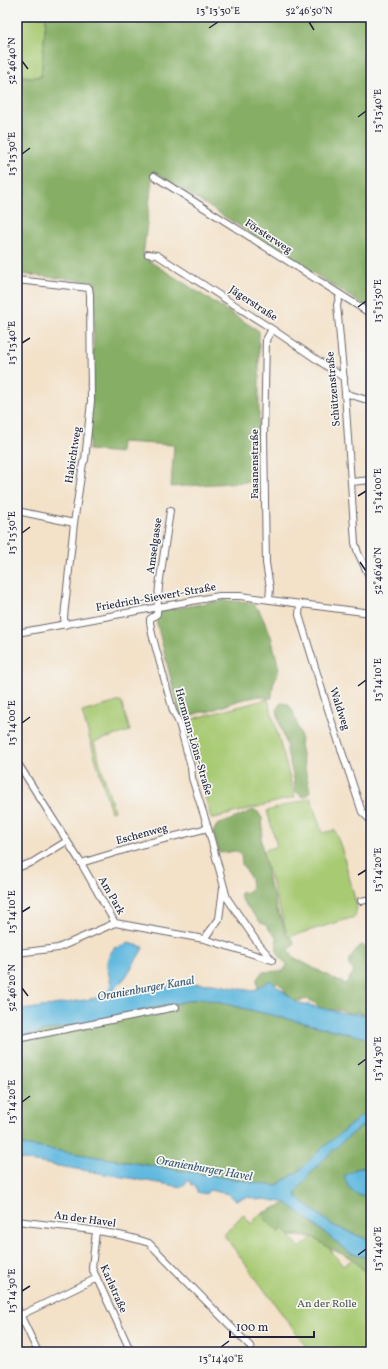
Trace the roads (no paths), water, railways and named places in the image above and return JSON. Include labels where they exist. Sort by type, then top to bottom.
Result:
[{"type":"street","name":"Försterweg","points":[[154,176],[371,314]]},
{"type":"street","name":"Jägerstraße","points":[[148,254],[157,255],[272,329],[344,378]]},
{"type":"street","name":"Habichtweg","points":[[17,281],[89,288],[91,310],[91,401],[85,460],[83,463],[74,523],[64,617],[65,625]]},
{"type":"street","name":"Schützenstraße","points":[[340,295],[337,305],[346,393],[355,543],[369,571],[371,580]]},
{"type":"street","name":"Fasanenstraße","points":[[269,600],[270,588],[266,563],[264,435],[266,340],[272,329]]},
{"type":"street","points":[[346,393],[367,400],[371,403]]},
{"type":"street","points":[[351,482],[371,480]]},
{"type":"street","points":[[17,511],[74,523]]},
{"type":"street","name":"Amselgasse","points":[[158,607],[159,586],[170,511]]},
{"type":"street","name":"Friedrich-Siewert-Straße","points":[[17,634],[219,596],[240,596],[371,613]]},
{"type":"street","name":"Waldweg","points":[[300,604],[299,615],[331,719],[362,812],[369,819]]},
{"type":"street","name":"Hermann-Löns-Straße","points":[[158,607],[157,614],[150,619],[152,634],[173,711],[179,723],[194,783],[227,898],[230,905],[272,960]]},
{"type":"street","name":"Am Park","points":[[17,762],[81,863],[115,924],[204,940],[272,960]]},
{"type":"street","name":"Eschenweg","points":[[81,863],[144,844],[208,828]]},
{"type":"street","points":[[17,868],[33,862],[67,841]]},
{"type":"street","name":"Hermann-Löns-Straße","points":[[204,940],[219,919],[223,884]]},
{"type":"street","points":[[361,901],[371,899]]},
{"type":"street","points":[[17,953],[58,948],[115,924]]},
{"type":"street","points":[[17,1039],[176,1007]]},
{"type":"street","name":"An der Havel","points":[[17,1221],[96,1231],[135,1238],[149,1243],[250,1346],[252,1352]]},
{"type":"street","name":"Karlstraße","points":[[96,1231],[92,1268],[130,1352]]},
{"type":"street","points":[[19,1316],[96,1278]]},
{"type":"street","points":[[17,1308],[19,1316],[38,1352]]},
{"type":"water","points":[[128,943],[144,947],[125,978],[115,988],[117,995],[186,983],[213,984],[253,991],[270,980],[296,1002],[342,1013],[371,1015],[371,1039],[201,998],[17,1037],[17,1011],[96,998],[109,990],[110,981],[107,964],[108,958],[115,947],[117,948]]},
{"type":"water","points":[[371,1108],[371,1120],[330,1153],[312,1171],[296,1192],[297,1197],[332,1225],[371,1241],[371,1258],[349,1252],[287,1203],[264,1199],[257,1200],[248,1197],[236,1200],[228,1194],[209,1190],[206,1194],[197,1192],[196,1187],[191,1184],[190,1181],[187,1181],[182,1187],[17,1159],[17,1144],[276,1186],[299,1171],[320,1150]]},
{"type":"water","points":[[371,1166],[371,1194],[360,1196],[349,1189],[344,1176],[356,1169]]},
{"type":"water label","name":"Oranienburger Kanal","points":[[146,989]]},
{"type":"water label","name":"Oranienburger Havel","points":[[204,1169]]},
{"type":"park label","name":"An der Rolle","points":[[327,1304]]}]
